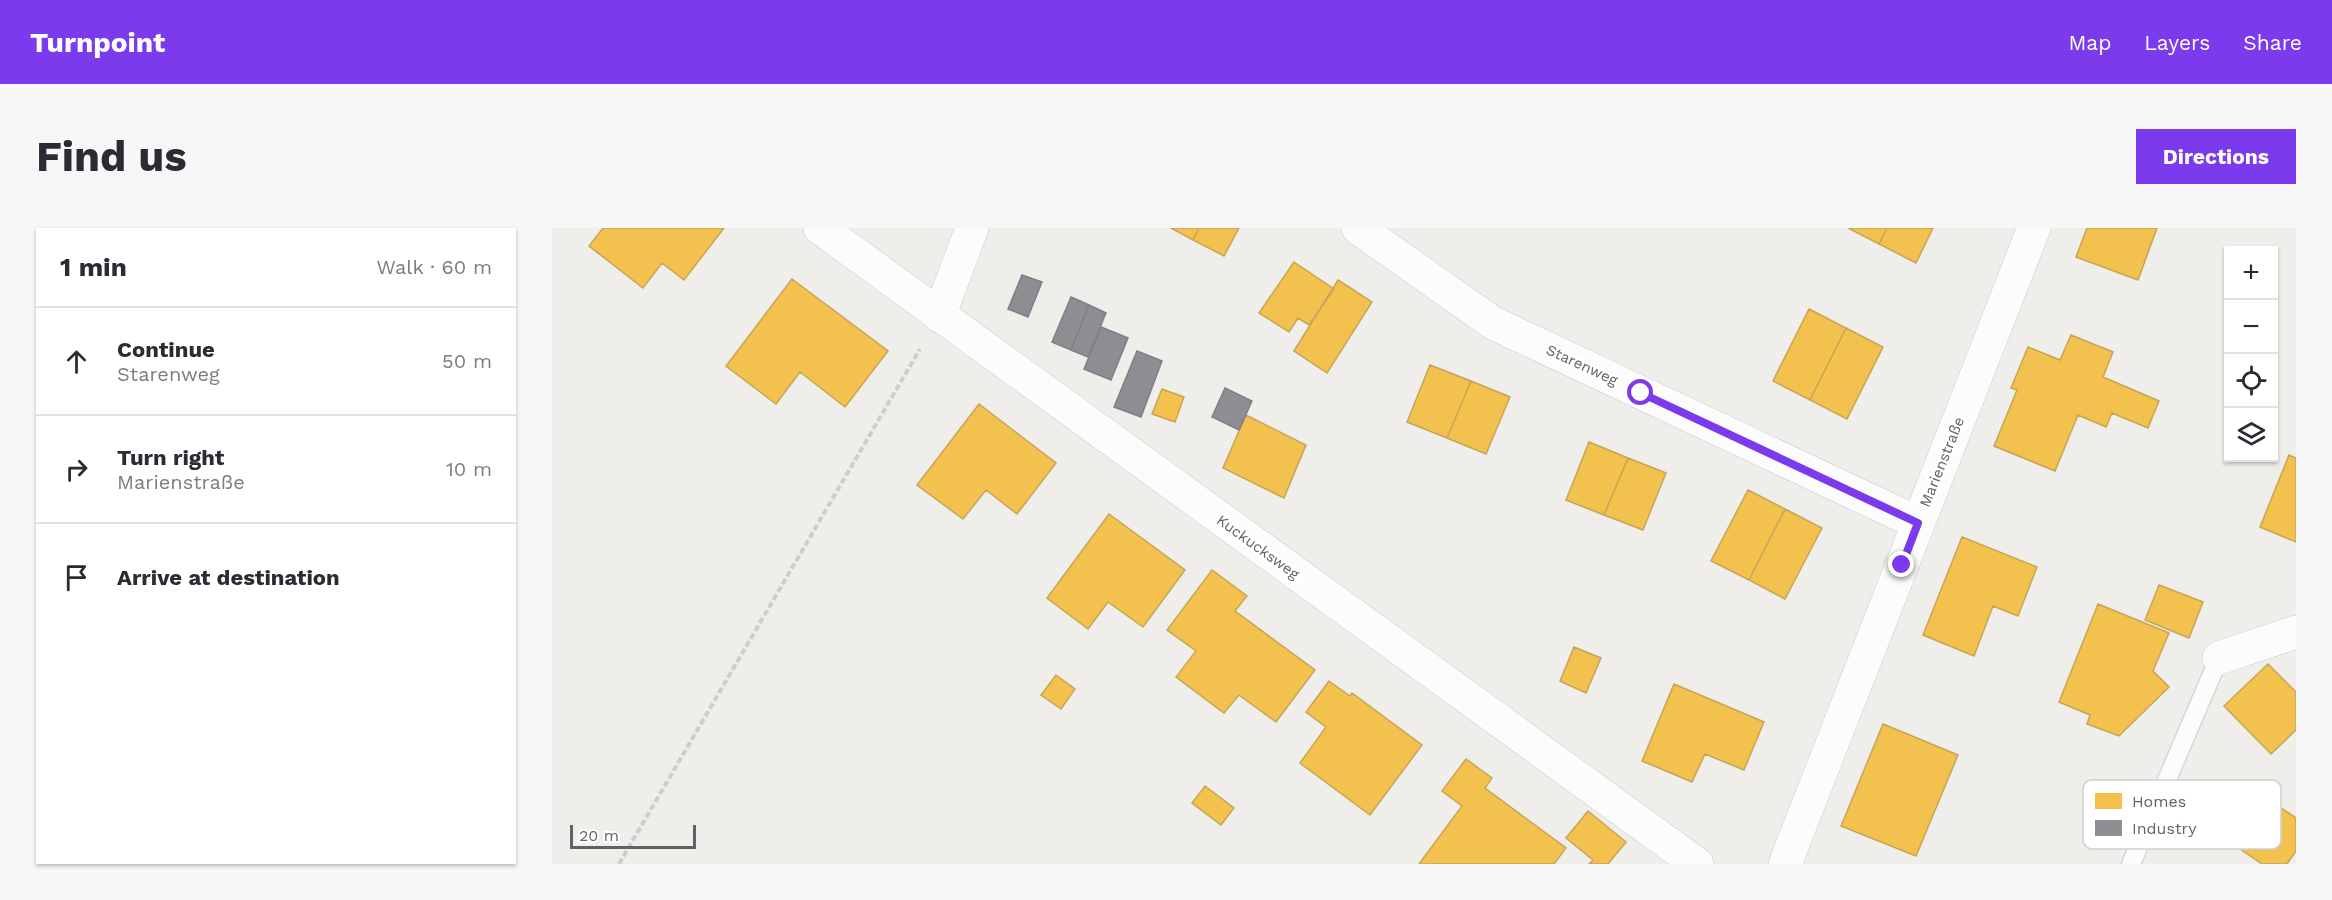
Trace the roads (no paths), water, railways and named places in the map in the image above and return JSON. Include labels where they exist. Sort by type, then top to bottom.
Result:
[{"type":"street","name":"Kuckucksweg","points":[[820,228],[1697,864]]},
{"type":"street","points":[[939,316],[972,228]]},
{"type":"street","name":"Starenweg","points":[[1358,228],[1493,324],[1918,523]]},
{"type":"street","name":"Marienstraße","points":[[1785,864],[2034,228]]},
{"type":"street","points":[[2219,658],[2296,632]]},
{"type":"lane","points":[[2167,780],[2219,658]]},
{"type":"lane","points":[[2132,864],[2138,849]]}]
